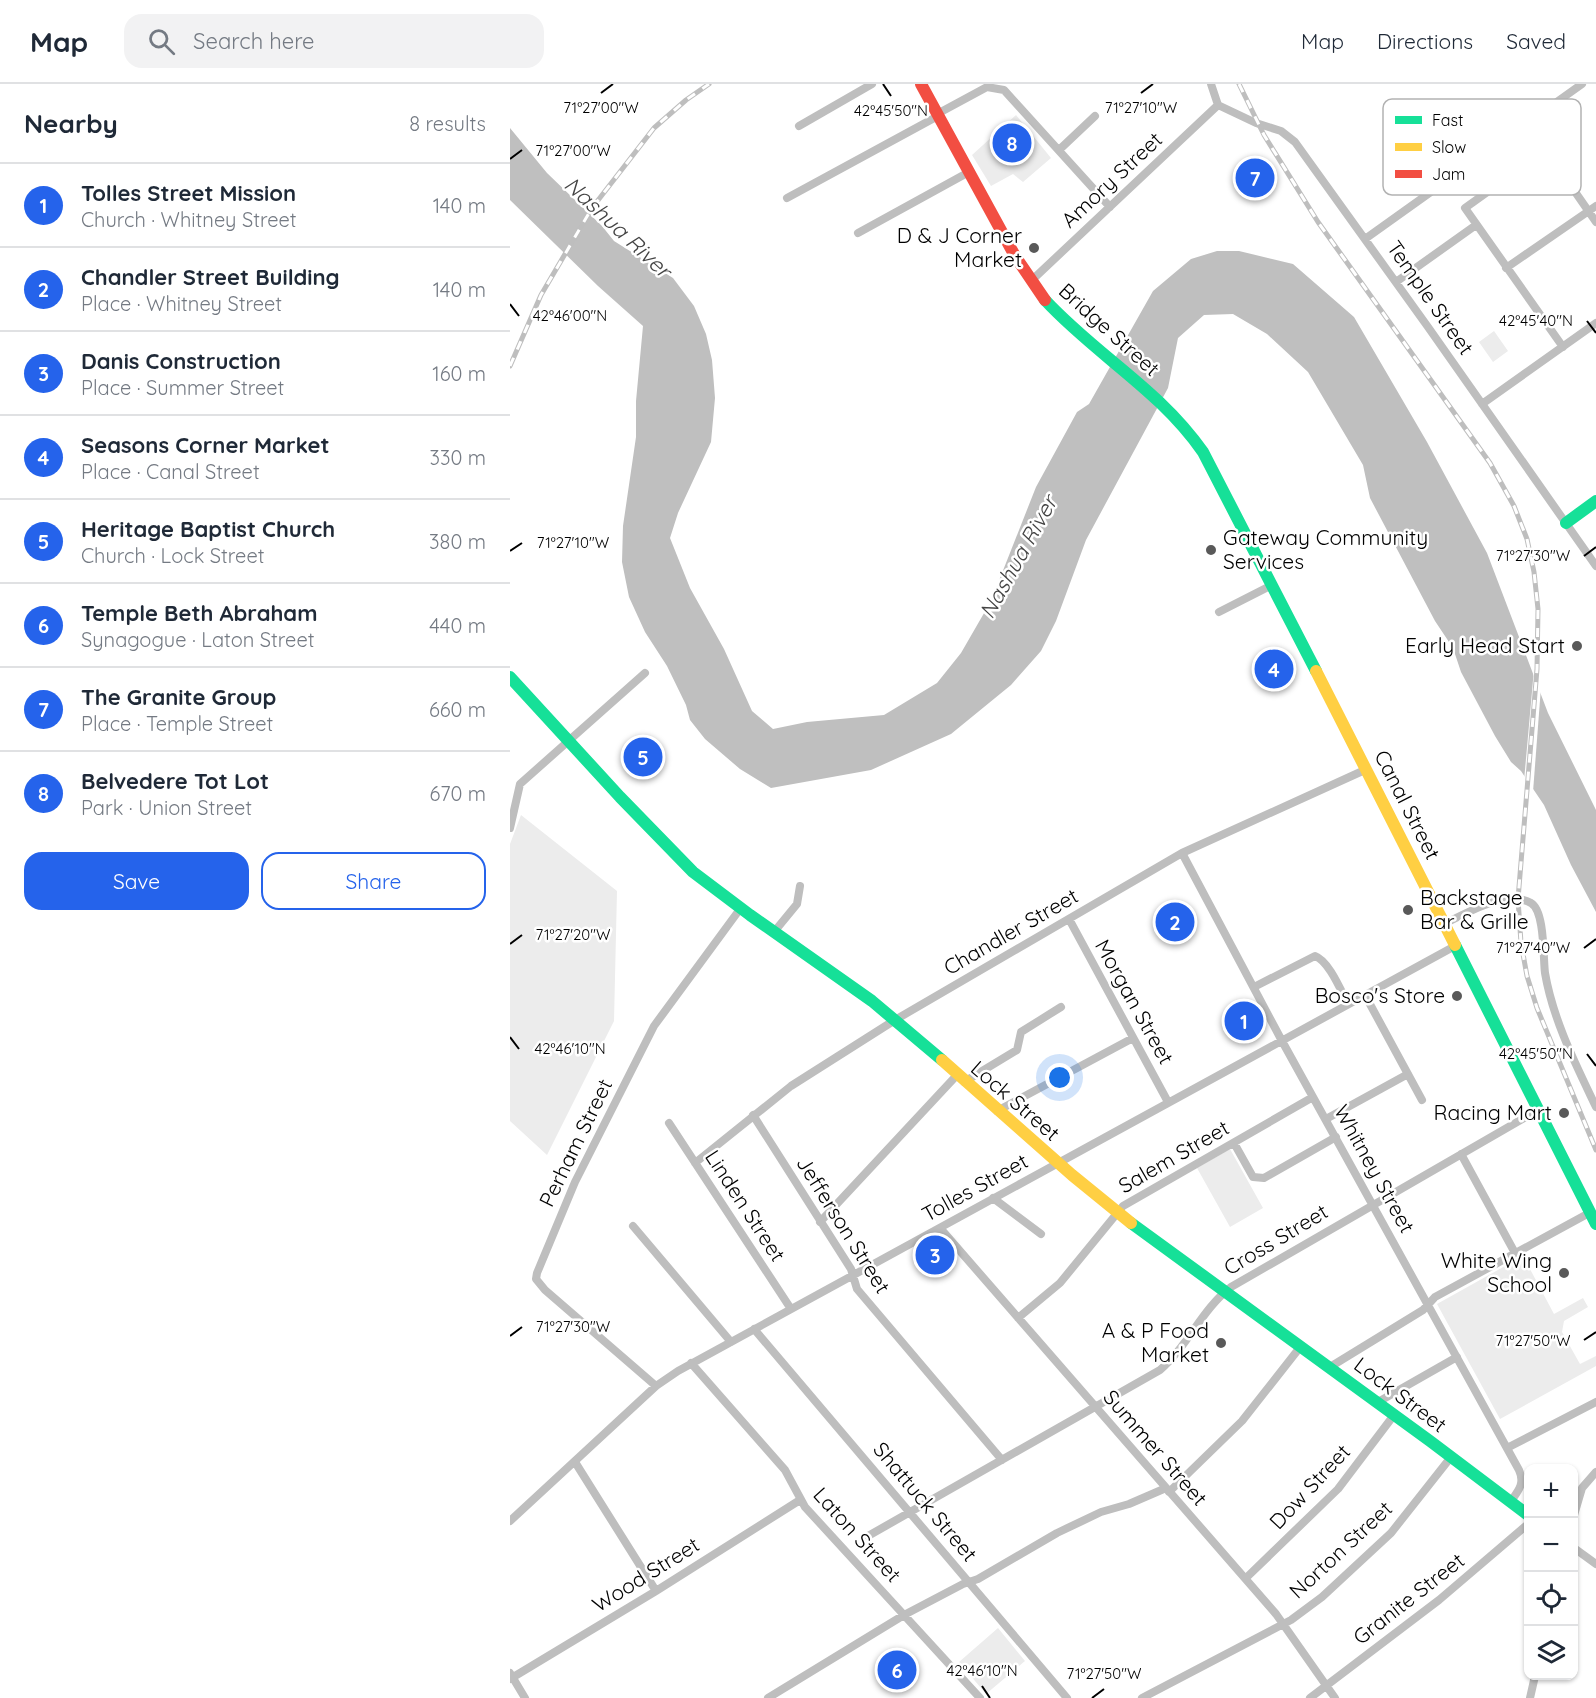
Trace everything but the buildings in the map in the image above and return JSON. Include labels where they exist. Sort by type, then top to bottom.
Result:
[{"type":"street","points":[[799,126],[872,84]]},
{"type":"street","name":"Bridge Street","points":[[921,84],[1031,281],[1055,312],[1171,412]]},
{"type":"street","points":[[1211,84],[1218,105]]},
{"type":"street","points":[[1561,99],[1582,84]]},
{"type":"street","points":[[787,198],[987,87],[995,87],[1008,93],[1110,207]]},
{"type":"street","name":"Amory Street","points":[[1031,281],[1218,105]]},
{"type":"street","name":"Temple Street","points":[[1218,105],[1291,137],[1596,566]]},
{"type":"street","points":[[1059,150],[1095,116]]},
{"type":"street","points":[[858,233],[969,172]]},
{"type":"street","points":[[1581,194],[1592,208],[1596,222]]},
{"type":"street","points":[[1365,239],[1427,195]]},
{"type":"street","points":[[1483,195],[1465,208],[1563,347]]},
{"type":"street","points":[[1506,268],[1592,208]]},
{"type":"street","points":[[1396,282],[1476,225]]},
{"type":"street","points":[[1482,404],[1596,323]]},
{"type":"street","name":"Canal Street","points":[[1171,412],[1203,452],[1367,769],[1593,1218]]},
{"type":"street","points":[[1566,523],[1596,501]]},
{"type":"street","points":[[1220,612],[1272,585]]},
{"type":"street","points":[[510,828],[520,784],[645,673]]},
{"type":"street","name":"Lock Street","points":[[510,677],[567,741],[700,877],[740,909],[834,972],[895,1020],[1057,1163],[1117,1211],[1524,1512]]},
{"type":"street","name":"Chandler Street","points":[[695,1163],[753,1115],[810,1074],[895,1020],[1182,853],[1367,769]]},
{"type":"street","name":"Whitney Street","points":[[1182,853],[1282,1041],[1507,1448],[1522,1480],[1519,1490],[1511,1501]]},
{"type":"street","points":[[774,932],[797,904],[800,886]]},
{"type":"street","points":[[1444,924],[1504,899],[1518,899],[1534,906],[1539,916],[1545,974],[1551,999],[1596,1107]]},
{"type":"street","name":"Perham Street","points":[[656,1386],[545,1290],[536,1279],[540,1263],[575,1182],[654,1026],[740,909]]},
{"type":"street","name":"Morgan Street","points":[[1068,919],[1168,1102]]},
{"type":"street","name":"Tolles Street","points":[[510,1521],[656,1386],[691,1364],[1455,946]]},
{"type":"street","points":[[1254,987],[1315,956],[1320,957],[1326,965],[1348,1004]]},
{"type":"street","points":[[1365,994],[1422,1100]]},
{"type":"street","points":[[820,1222],[961,1078],[1017,1050],[1021,1032],[1061,1007]]},
{"type":"street","points":[[997,1111],[1133,1038]]},
{"type":"street","points":[[1326,1119],[1408,1074]]},
{"type":"street","name":"Salem Street","points":[[1018,1318],[1059,1283],[1117,1211],[1313,1097]]},
{"type":"street","name":"Cross Street","points":[[868,1536],[1151,1375],[1168,1363],[1224,1292],[1538,1110]]},
{"type":"street","name":"Jefferson Street","points":[[753,1115],[851,1269],[857,1289],[1002,1460]]},
{"type":"street","name":"Linden Street","points":[[669,1123],[791,1309]]},
{"type":"street","points":[[1234,1143],[1253,1177],[1264,1178],[1336,1137]]},
{"type":"street","points":[[1461,1154],[1515,1253]]},
{"type":"street","points":[[993,1198],[1041,1234]]},
{"type":"street","points":[[1330,1367],[1423,1310],[1434,1297],[1515,1253],[1593,1218]]},
{"type":"street","points":[[633,1226],[731,1342]]},
{"type":"street","name":"Summer Street","points":[[939,1228],[1284,1623],[1335,1698]]},
{"type":"street","name":"Shattuck Street","points":[[754,1329],[1068,1698]]},
{"type":"street","points":[[768,1698],[904,1615],[1084,1520],[1167,1490],[1242,1421],[1300,1346]]},
{"type":"street","points":[[1378,1402],[1457,1357]]},
{"type":"street","name":"Laton Street","points":[[691,1364],[785,1470],[800,1500],[980,1698]]},
{"type":"street","points":[[1507,1448],[1596,1402]]},
{"type":"street","name":"Dow Street","points":[[1246,1578],[1338,1489],[1394,1414]]},
{"type":"street","name":"Norton Street","points":[[1142,1698],[1284,1623],[1333,1588],[1391,1533],[1451,1457]]},
{"type":"street","points":[[575,1462],[656,1591]]},
{"type":"street","points":[[1578,1502],[1588,1478],[1596,1472]]},
{"type":"street","name":"Wood Street","points":[[511,1676],[656,1591],[800,1500]]},
{"type":"street","name":"Granite Street","points":[[1310,1698],[1439,1600],[1524,1527]]},
{"type":"street","points":[[1578,1551],[1596,1564]]},
{"type":"street","points":[[511,1676],[525,1698]]},
{"type":"street","points":[[1530,1698],[1534,1680]]},
{"type":"shaded area","points":[[1016,115],[1051,158],[1023,182],[1013,174],[991,186],[972,155]]},
{"type":"shaded area","points":[[1494,331],[1508,351],[1493,362],[1479,342]]},
{"type":"shaded area","points":[[521,815],[617,891],[614,1021],[547,1155],[510,1121],[510,844]]},
{"type":"shaded area","points":[[1230,1149],[1263,1208],[1230,1227],[1197,1168]]},
{"type":"shaded area","points":[[1523,1256],[1554,1314],[1583,1298],[1588,1307],[1564,1321],[1562,1332],[1580,1364],[1596,1356],[1596,1366],[1500,1419],[1437,1304]]},
{"type":"shaded area","points":[[998,1628],[1025,1661],[986,1694],[959,1662]]},
{"type":"water","name":"Nashua River","points":[[510,128],[547,173],[602,226],[614,241],[673,278],[694,306],[706,334],[712,360],[715,398],[711,442],[678,513],[670,538],[690,588],[724,649],[752,711],[773,729],[807,722],[884,715],[937,683],[961,653],[991,601],[1036,487],[1077,412],[1089,404],[1153,291],[1191,259],[1217,251],[1239,251],[1293,264],[1354,317],[1427,442],[1487,553],[1548,713],[1596,810],[1596,912],[1571,865],[1544,805],[1521,771],[1511,762],[1495,736],[1461,672],[1453,648],[1435,621],[1370,498],[1363,465],[1308,372],[1267,334],[1233,314],[1204,315],[1178,338],[1168,388],[1086,540],[1056,621],[1041,651],[1011,685],[951,734],[871,770],[771,788],[740,769],[705,739],[690,720],[686,705],[667,666],[645,632],[629,597],[622,562],[623,526],[636,437],[636,401],[643,326],[598,286],[510,200]]},
{"type":"pier","points":[[1534,669],[1541,687],[1533,792],[1524,781]]},
{"type":"railway","points":[[510,366],[541,295],[592,208],[654,128],[686,100],[709,84]]},
{"type":"railway","points":[[1239,84],[1264,135],[1318,222],[1490,463],[1514,506],[1527,539],[1538,609],[1537,669],[1518,899],[1521,943],[1527,976],[1537,1008],[1596,1150]]},
{"type":"traffic: fast","points":[[1045,300],[1085,339],[1167,410],[1203,452],[1316,671]]},
{"type":"traffic: fast","points":[[1566,523],[1596,501]]},
{"type":"traffic: fast","points":[[510,677],[620,797],[693,872],[872,1001],[942,1060]]},
{"type":"traffic: fast","points":[[1455,945],[1596,1224]]},
{"type":"traffic: fast","points":[[1131,1223],[1524,1512]]},
{"type":"traffic: slow","points":[[1316,671],[1455,945]]},
{"type":"traffic: slow","points":[[942,1060],[1072,1175],[1131,1223]]},
{"type":"traffic: jam","points":[[921,84],[1015,256],[1045,300]]},
{"type":"place","name":"Belvedere Tot Lot","points":[[1012,143]]},
{"type":"place","name":"The Granite Group","points":[[1255,178]]},
{"type":"place","name":"D & J Corner Market","points":[[1034,248]]},
{"type":"place","name":"Gateway Community Services","points":[[1211,550]]},
{"type":"place","name":"Early Head Start","points":[[1577,646]]},
{"type":"place","name":"Seasons Corner Market","points":[[1274,669]]},
{"type":"place","name":"Heritage Baptist Church","points":[[643,757]]},
{"type":"place","name":"Backstage Bar & Grille","points":[[1408,910]]},
{"type":"place","name":"Chandler Street Building","points":[[1175,922]]},
{"type":"place","name":"Bosco's Store","points":[[1457,996]]},
{"type":"place","name":"Tolles Street Mission","points":[[1244,1021]]},
{"type":"place","name":"Racing Mart","points":[[1564,1113]]},
{"type":"place","name":"Danis Construction","points":[[935,1255]]},
{"type":"place","name":"White Wing School","points":[[1564,1273]]},
{"type":"place","name":"A & P Food Market","points":[[1221,1343]]},
{"type":"place","name":"Temple Beth Abraham","points":[[897,1670]]}]
